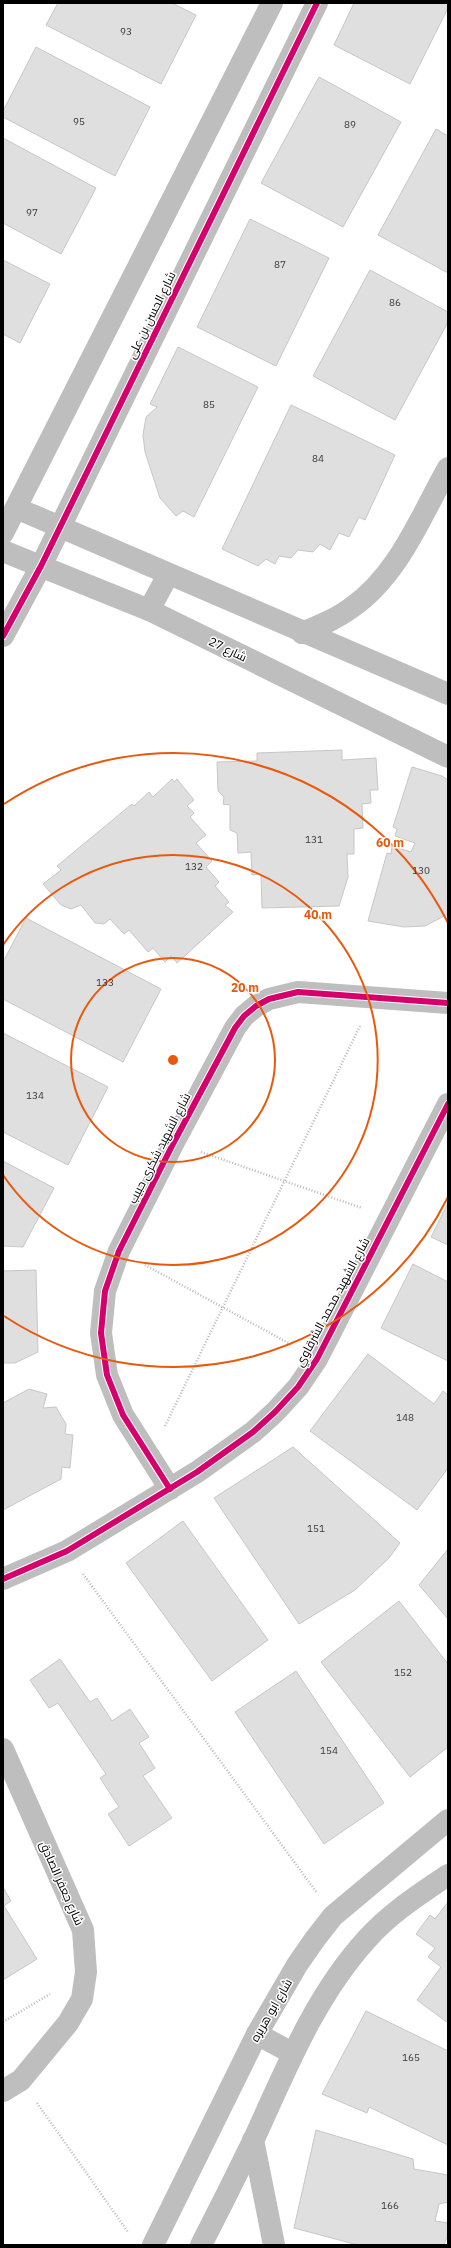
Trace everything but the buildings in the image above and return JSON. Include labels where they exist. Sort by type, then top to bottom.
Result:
[{"type":"street","points":[[3,533],[272,3]]},
{"type":"street","name":"شارع الحسن بن على","points":[[3,636],[41,566],[317,3]]},
{"type":"street","points":[[302,633],[328,623],[352,608],[373,590],[398,557],[448,468]]},
{"type":"street","points":[[16,508],[302,633],[448,694]]},
{"type":"street","name":"شارع 27","points":[[3,551],[149,610],[448,757]]},
{"type":"street","points":[[149,610],[168,575]]},
{"type":"street","name":"شارع الشهيد شكرى حبيب","points":[[170,1489],[123,1414],[107,1375],[102,1326],[105,1291],[119,1251],[174,1142],[235,1028],[244,1016],[256,1006],[269,999],[298,992],[448,1003]]},
{"type":"street","name":"شارع الشهيد محمد الشرقاوي","points":[[3,1579],[67,1551],[170,1489],[197,1472],[253,1432],[275,1412],[298,1387],[317,1359],[448,1104]]},
{"type":"street","name":"شارع جعفر الصادق","points":[[3,1749],[83,1930],[86,1972],[82,1999],[68,2023],[12,2085]]},
{"type":"street","name":"شارع ابو هريره","points":[[143,2242],[257,2034],[297,1965],[334,1916],[448,1820]]},
{"type":"street","points":[[201,2245],[253,2140],[292,2054],[319,2005],[347,1962],[368,1938],[393,1914],[448,1875]]},
{"type":"street","points":[[257,2034],[292,2054]]},
{"type":"street","points":[[253,2140],[274,2245]]},
{"type":"path","points":[[150,1457],[286,1182],[374,997]]},
{"type":"path","points":[[174,1142],[389,1218]]},
{"type":"path","points":[[119,1251],[317,1359]]},
{"type":"path","points":[[67,1551],[334,1916]]},
{"type":"path","points":[[3,2022],[86,1972]]},
{"type":"path","points":[[12,2085],[143,2242]]},
{"type":"cycle path","points":[[3,636],[41,566],[317,3]]},
{"type":"cycle path","points":[[170,1489],[123,1415],[107,1375],[101,1333],[105,1291],[119,1251],[174,1142],[235,1028],[244,1016],[256,1006],[269,999],[298,992],[448,1003]]},
{"type":"cycle path","points":[[3,1579],[67,1551],[197,1472],[253,1432],[275,1412],[298,1387],[317,1359],[448,1104]]}]
